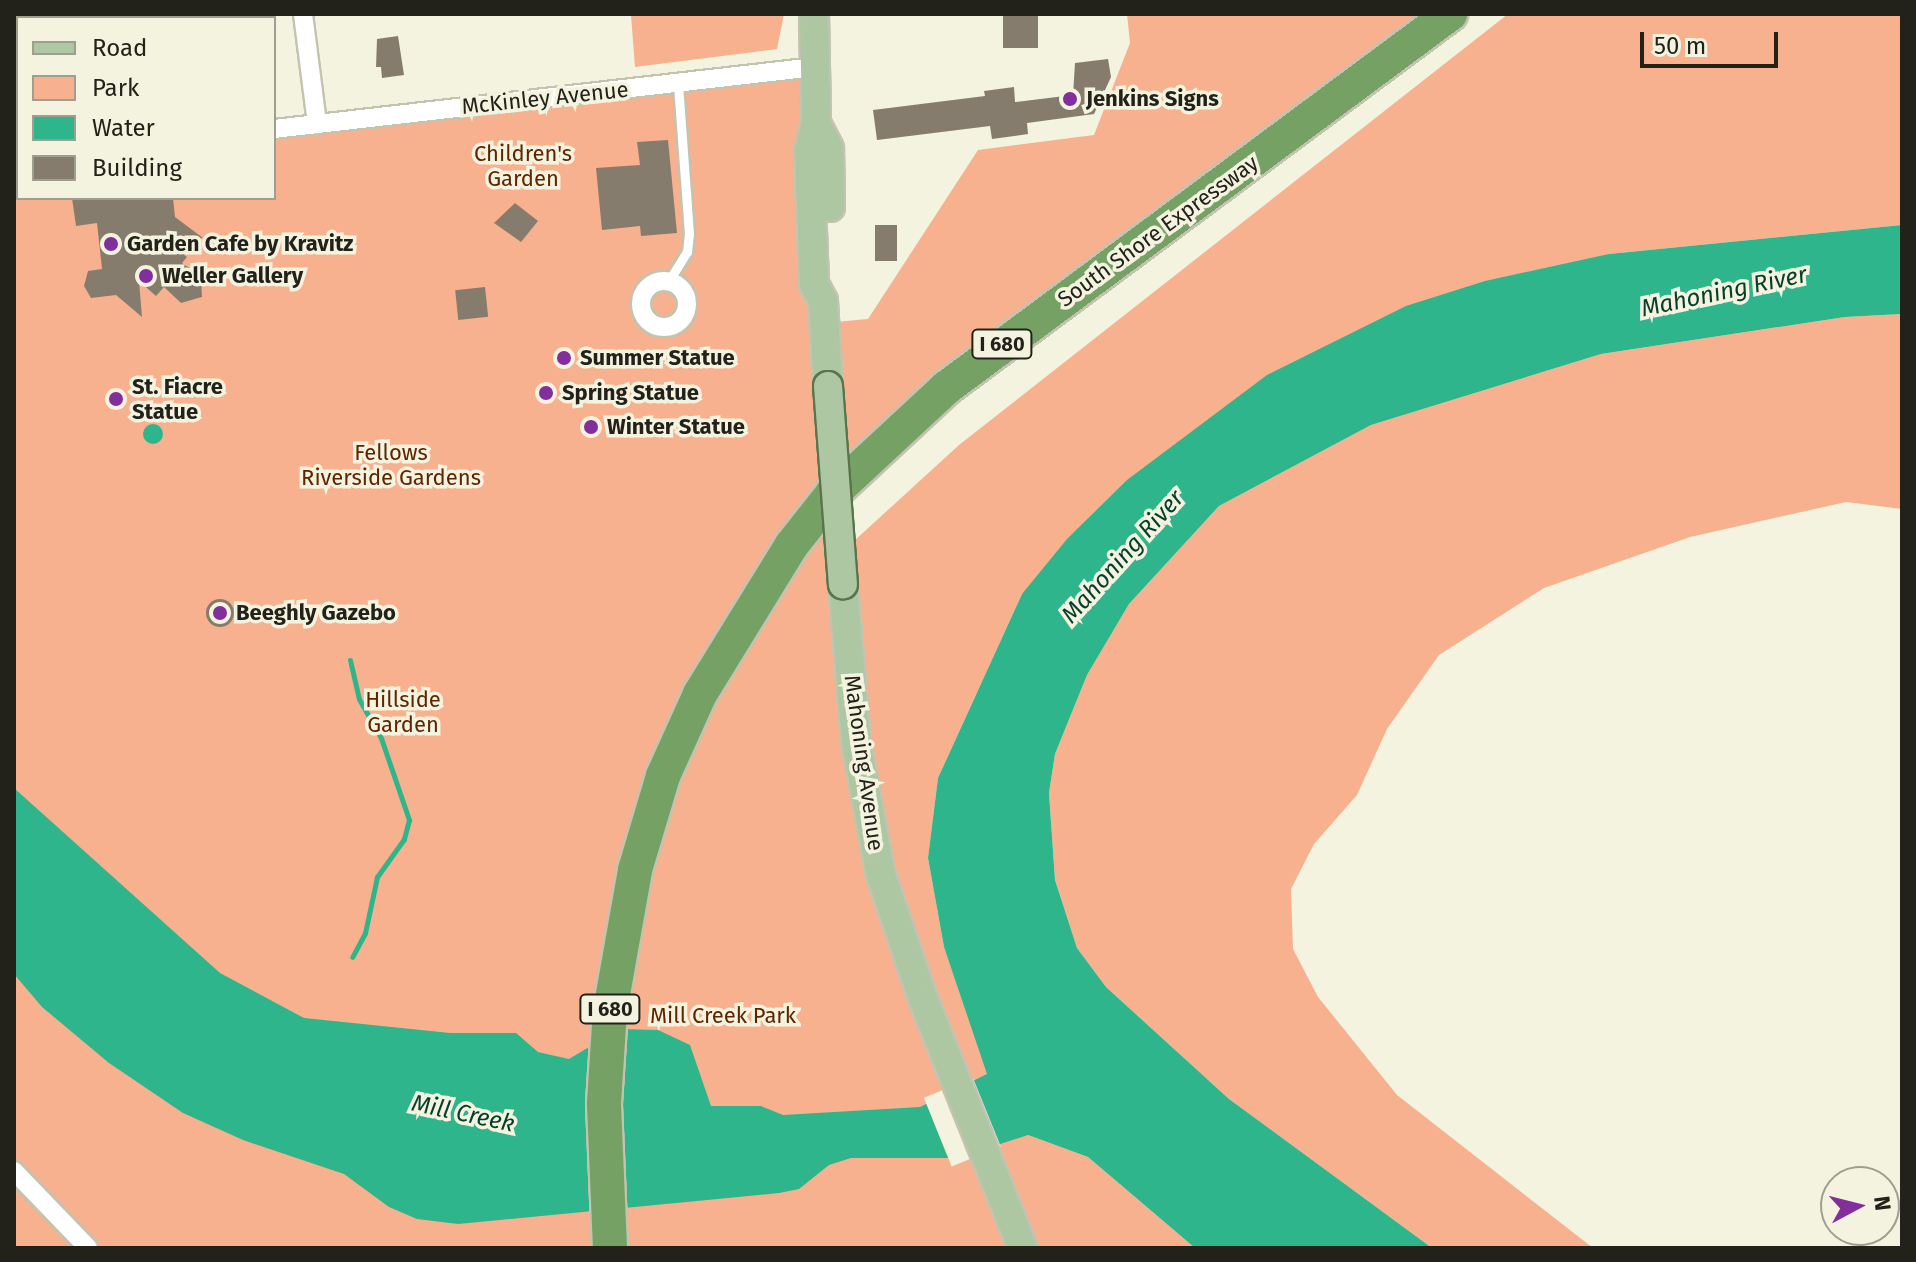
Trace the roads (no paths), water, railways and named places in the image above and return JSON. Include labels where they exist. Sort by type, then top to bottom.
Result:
[{"type":"highway","name":"South Shore Expressway","points":[[610,1248],[604,1103],[610,1011],[635,870],[663,776],[700,694],[776,570],[832,494],[874,452],[1029,324],[1450,14]]},
{"type":"main road","name":"Mahoning Avenue","points":[[814,14],[816,123],[810,166],[814,284],[823,301],[856,742],[875,849],[905,953],[1023,1248]]},
{"type":"street","points":[[303,14],[317,124]]},
{"type":"street","name":"McKinley Avenue","points":[[276,129],[815,67]]},
{"type":"street","points":[[14,1171],[88,1248]]},
{"type":"lane","points":[[668,282],[689,244],[678,83]]},
{"type":"water","points":[[1902,225],[1902,314],[1845,317],[1601,354],[1371,425],[1219,506],[1129,604],[1087,675],[1055,754],[1049,793],[1055,880],[1077,948],[1106,987],[1229,1099],[1432,1248],[1195,1248],[1088,1157],[1028,1135],[957,1158],[851,1158],[829,1165],[799,1189],[779,1193],[458,1224],[417,1219],[389,1207],[344,1174],[243,1140],[183,1113],[109,1063],[42,1007],[14,974],[14,788],[220,973],[304,1018],[450,1033],[516,1033],[538,1052],[569,1059],[619,1029],[658,1030],[690,1045],[711,1106],[761,1106],[783,1115],[920,1107],[987,1074],[944,947],[928,858],[938,778],[1022,594],[1067,539],[1127,480],[1267,375],[1406,306],[1485,281],[1609,254]]},
{"type":"water","points":[[153,424],[160,427],[163,434],[160,441],[153,444],[146,441],[143,434],[146,427]]},
{"type":"waterway","points":[[350,660],[359,699],[381,738],[409,820],[404,839],[377,877],[365,933],[352,957]]},
{"type":"place","name":"Jenkins Signs","points":[[1070,99]]},
{"type":"place","name":"Garden Cafe by Kravitz","points":[[111,244]]},
{"type":"place","name":"Weller Gallery","points":[[146,276]]},
{"type":"place","name":"Summer Statue","points":[[564,358]]},
{"type":"place","name":"Spring Statue","points":[[546,393]]},
{"type":"place","name":"St. Fiacre Statue","points":[[116,399]]},
{"type":"place","name":"Winter Statue","points":[[591,427]]},
{"type":"place","name":"Beeghly Gazebo","points":[[220,613]]},
{"type":"park label","name":"Children's Garden","points":[[523,166]]},
{"type":"park label","name":"Fellows Riverside Gardens","points":[[391,464]]},
{"type":"park label","name":"Hillside Garden","points":[[403,712]]},
{"type":"park label","name":"Mill Creek Park","points":[[723,1016]]},
{"type":"water label","name":"Mahoning River","points":[[1724,292]]},
{"type":"water label","name":"Mahoning River","points":[[1123,557]]},
{"type":"water label","name":"Mill Creek","points":[[463,1114]]}]
